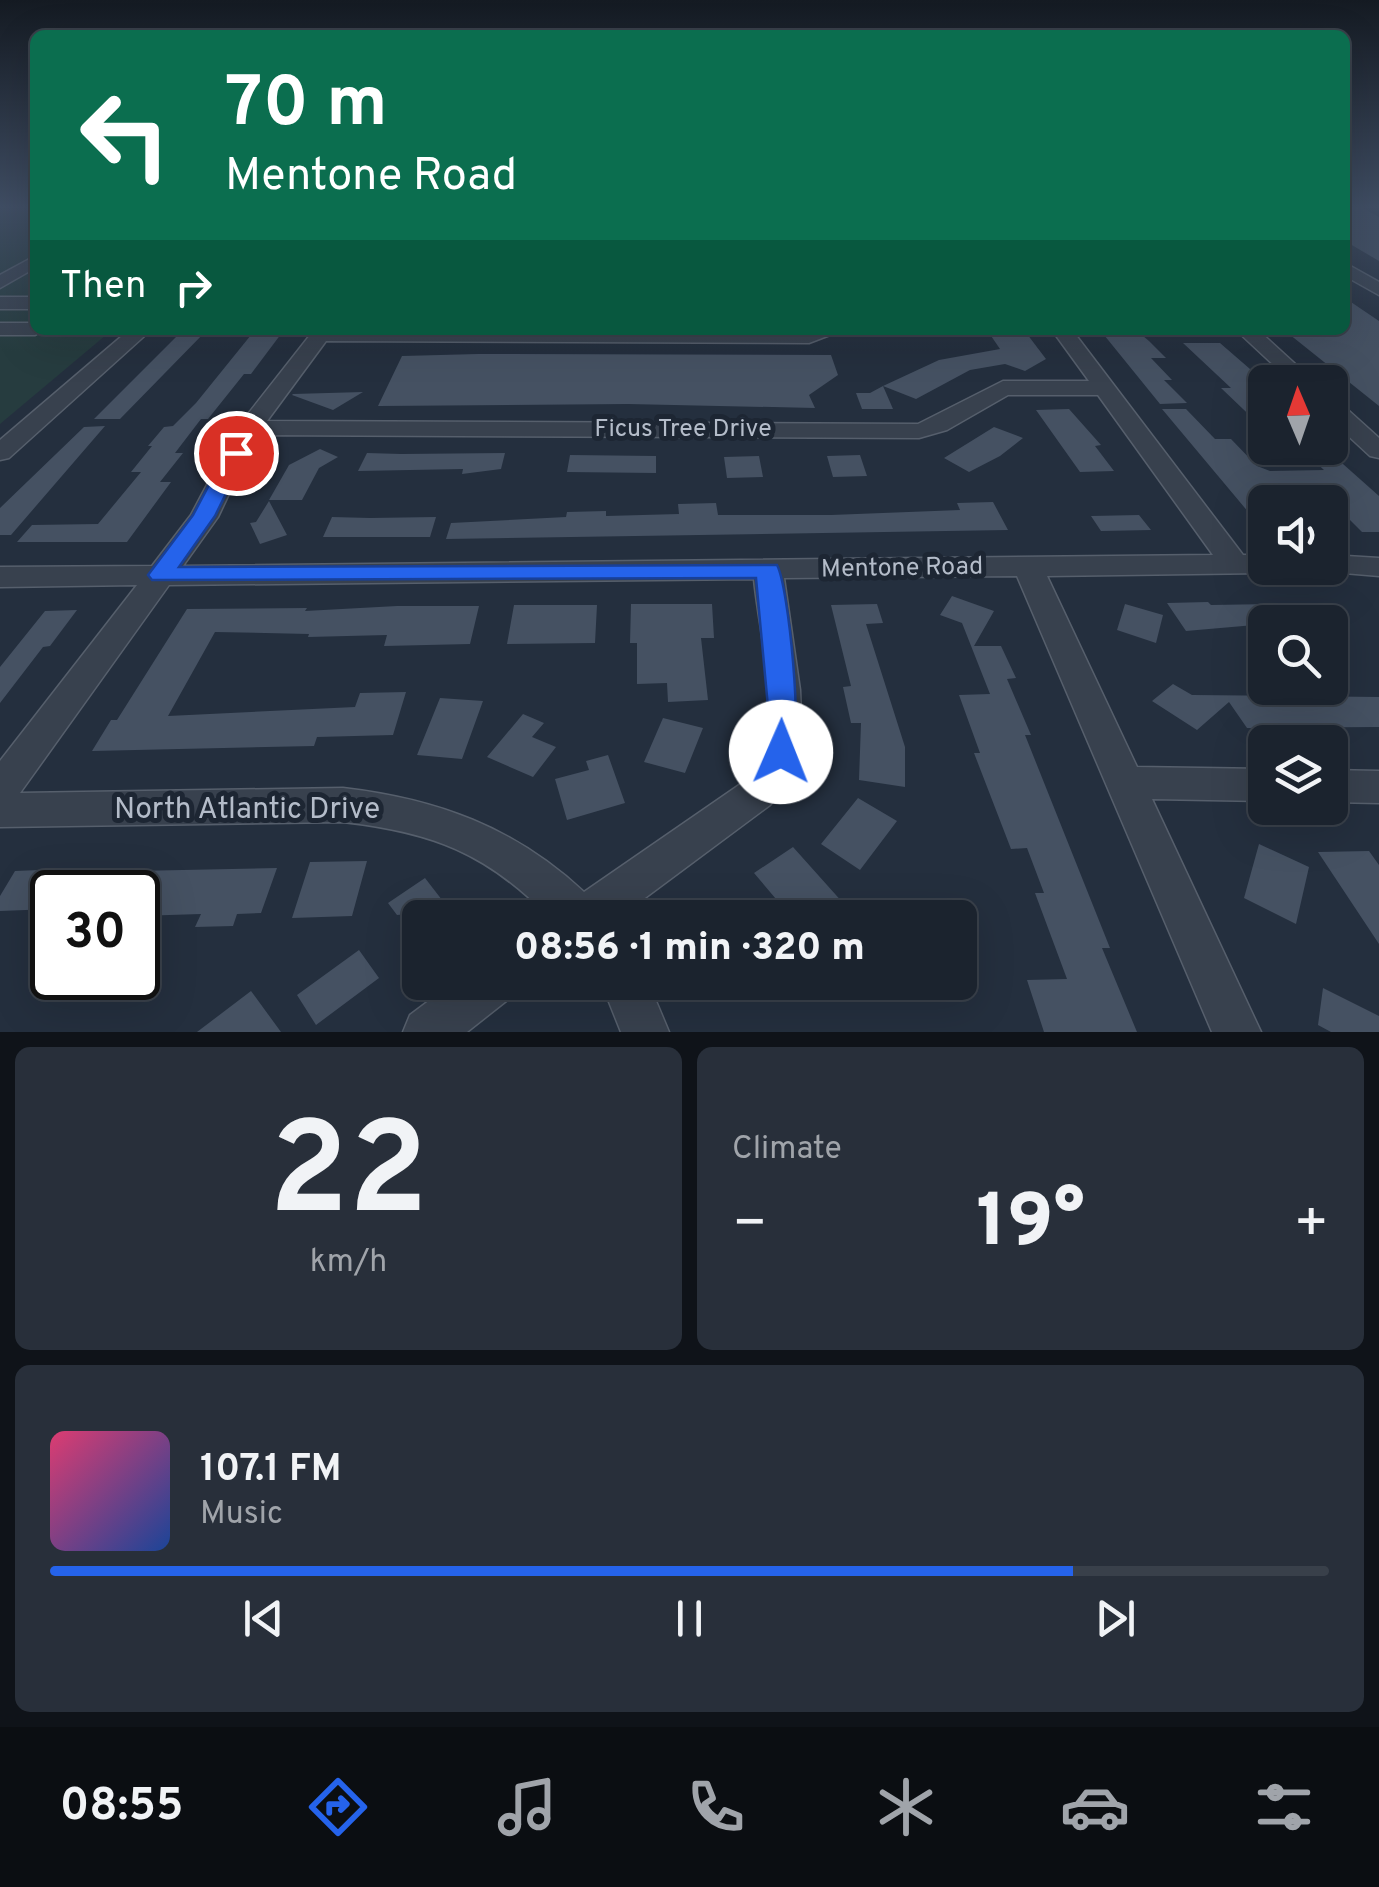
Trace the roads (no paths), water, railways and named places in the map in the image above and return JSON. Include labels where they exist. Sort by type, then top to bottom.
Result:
[{"type":"street","points":[[0,282],[30,264]]},
{"type":"street","points":[[1350,271],[1379,290]]},
{"type":"street","points":[[0,303],[30,303]]},
{"type":"street","points":[[0,329],[30,329]]},
{"type":"street","points":[[0,453],[135,335]]},
{"type":"street","points":[[0,790],[210,507],[249,428],[320,335]]},
{"type":"street","points":[[566,335],[817,335]]},
{"type":"street","points":[[1066,335],[1234,564]]},
{"type":"street","points":[[1252,335],[1285,365]]},
{"type":"street","name":"Ficus Tree Drive","points":[[249,428],[918,431],[939,425],[1003,388],[1105,388]]},
{"type":"street","points":[[1348,423],[1379,451]]},
{"type":"street","name":"Mentone Road","points":[[0,577],[1248,564]]},
{"type":"street","points":[[1348,565],[1379,567]]},
{"type":"street","points":[[1028,567],[1236,1032]]},
{"type":"street","points":[[607,900],[756,794],[772,774],[781,752],[784,718],[768,570]]},
{"type":"street","points":[[1126,784],[1248,785]]},
{"type":"street","points":[[1348,786],[1379,787]]},
{"type":"street","name":"North Atlantic Drive","points":[[0,810],[343,805],[390,809],[456,826],[497,846],[536,872],[564,900]]},
{"type":"street","points":[[427,1032],[470,1000]]},
{"type":"street","points":[[631,1000],[644,1032]]}]
